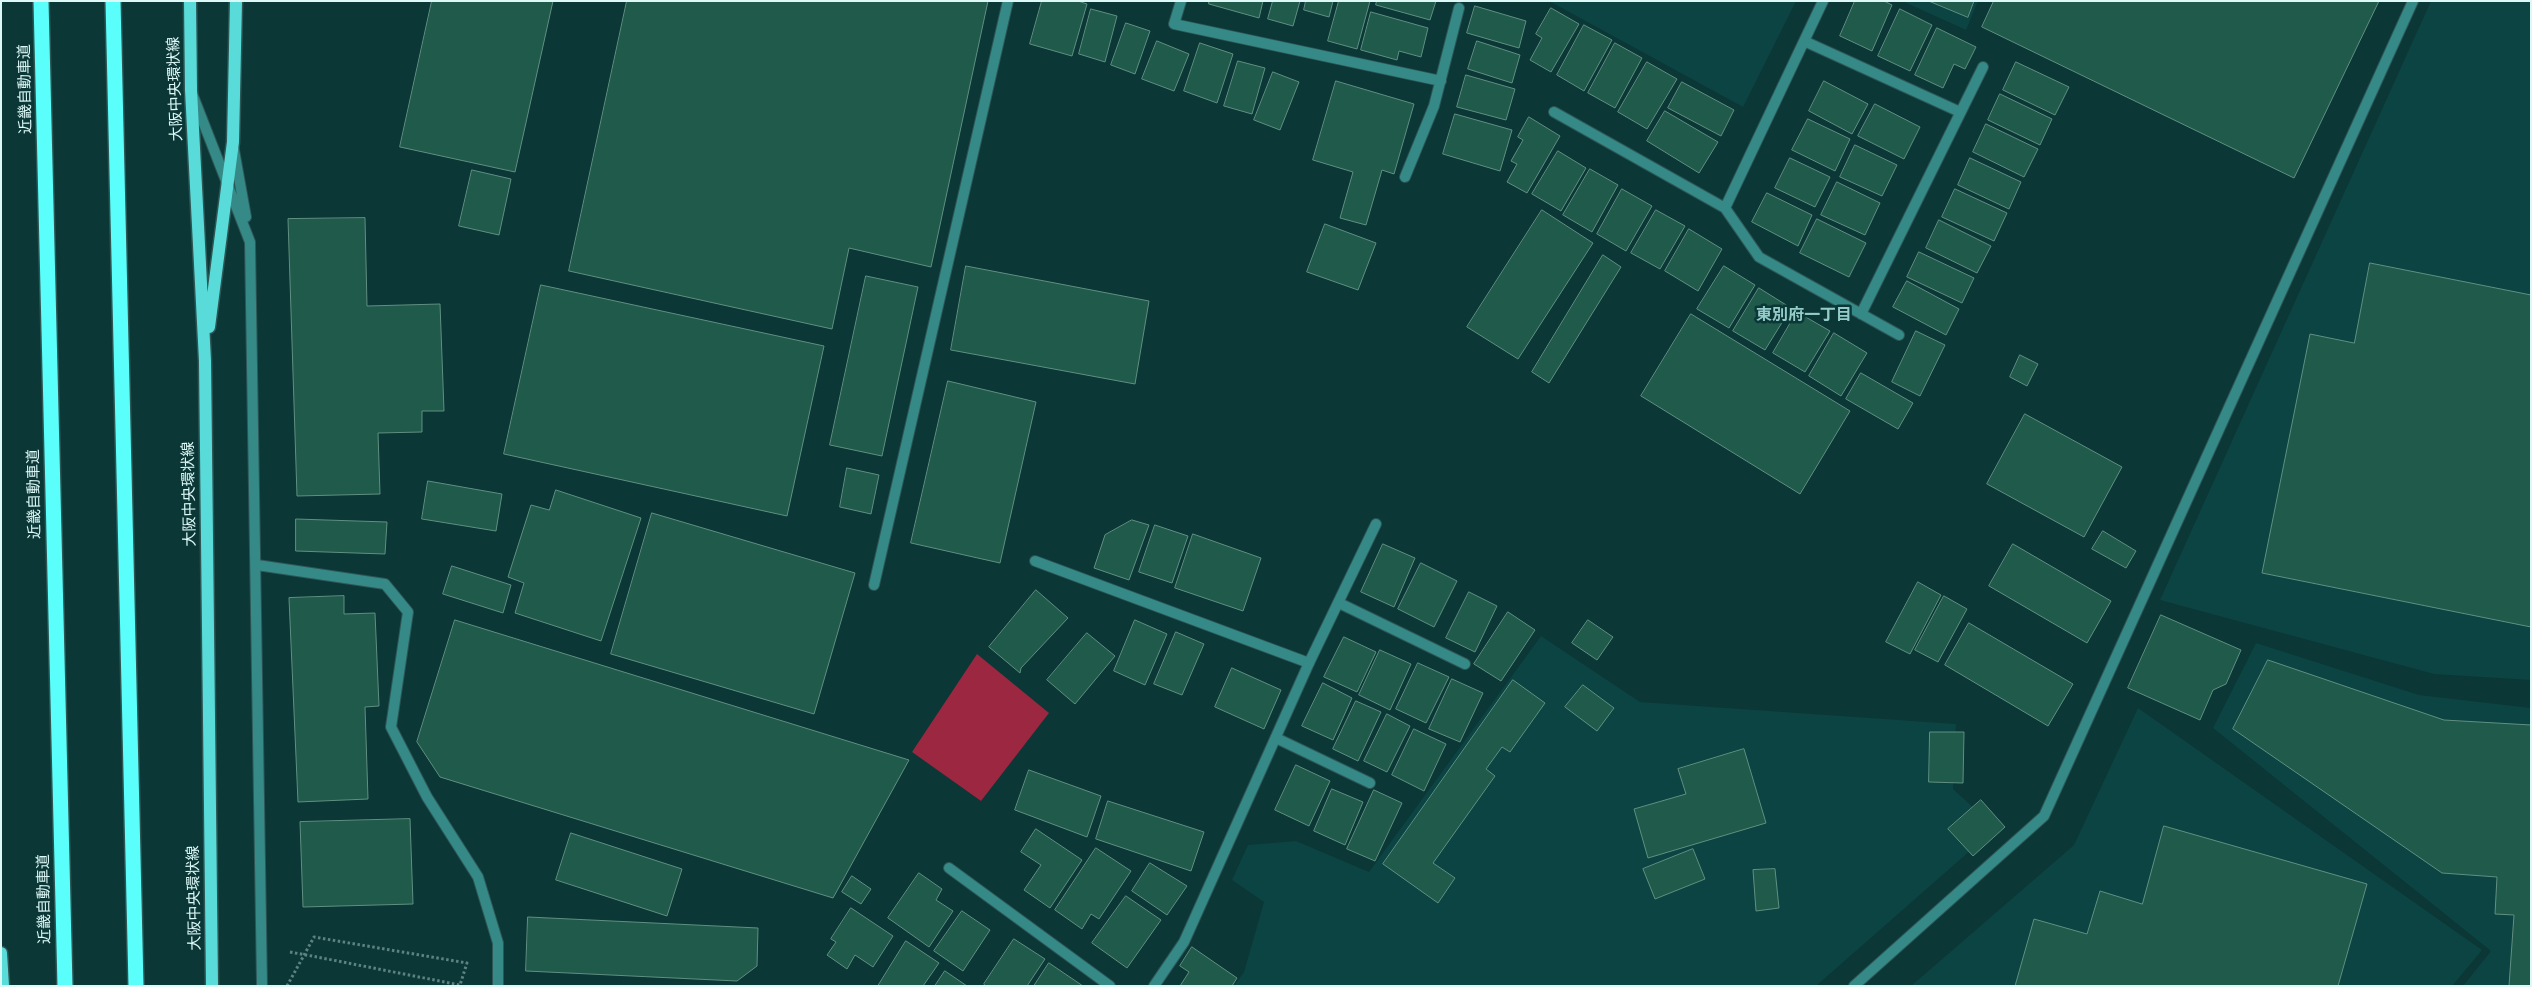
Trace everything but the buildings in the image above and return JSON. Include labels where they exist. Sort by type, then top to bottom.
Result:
[{"type":"highway","name":"近畿自動車道","points":[[41,1],[65,986]]},
{"type":"highway","points":[[113,1],[136,986]]},
{"type":"main road","name":"大阪中央環状線","points":[[190,1],[191,90],[205,361],[212,986]]},
{"type":"main road","points":[[205,361],[232,142],[236,1]]},
{"type":"main road","points":[[1,953],[3,986]]},
{"type":"street","points":[[874,586],[1008,1]]},
{"type":"street","points":[[1181,1],[1174,24],[1441,81]]},
{"type":"street","points":[[1724,208],[1823,1]]},
{"type":"street","points":[[1854,986],[2044,816],[2413,1]]},
{"type":"street","points":[[1405,177],[1434,106],[1459,8]]},
{"type":"street","points":[[1804,41],[1960,112]]},
{"type":"street","points":[[1861,314],[1983,67]]},
{"type":"street","points":[[191,90],[250,242]]},
{"type":"street","points":[[1554,112],[1724,208],[1758,257],[1899,335]]},
{"type":"street","points":[[232,142],[250,242],[257,565],[262,986]]},
{"type":"street","points":[[1154,986],[1184,942],[1309,663],[1376,524]]},
{"type":"street","points":[[1035,560],[1309,663]]},
{"type":"street","points":[[257,565],[385,584],[408,612],[391,727],[427,797],[478,877],[498,943],[498,986]]},
{"type":"street","points":[[1338,603],[1465,664]]},
{"type":"street","points":[[1276,738],[1370,783]]},
{"type":"street","points":[[950,868],[1110,986]]},
{"type":"path","points":[[287,986],[314,937],[467,963],[460,985],[317,957]]},
{"type":"shaded area","points":[[1549,1],[1796,1],[1743,107]]},
{"type":"shaded area","points":[[1902,1],[1978,1],[1966,30]]},
{"type":"shaded area","points":[[2431,1],[2531,1],[2531,680],[2434,674],[2160,600]]},
{"type":"shaded area","points":[[1541,636],[1640,702],[1956,724],[1953,789],[1996,828],[1816,986],[1234,986],[1244,972],[1264,902],[1232,880],[1248,845],[1296,841],[1369,872]]},
{"type":"shaded area","points":[[2256,643],[2419,695],[2531,708],[2531,986],[2463,986],[2491,951],[2213,728]]},
{"type":"shaded area","points":[[977,654],[1049,713],[981,801],[912,752]]},
{"type":"shaded area","points":[[2138,708],[2482,950],[2452,986],[1911,986],[2074,845]]},
{"type":"district","name":"東別府一丁目","points":[[1804,316]]}]
